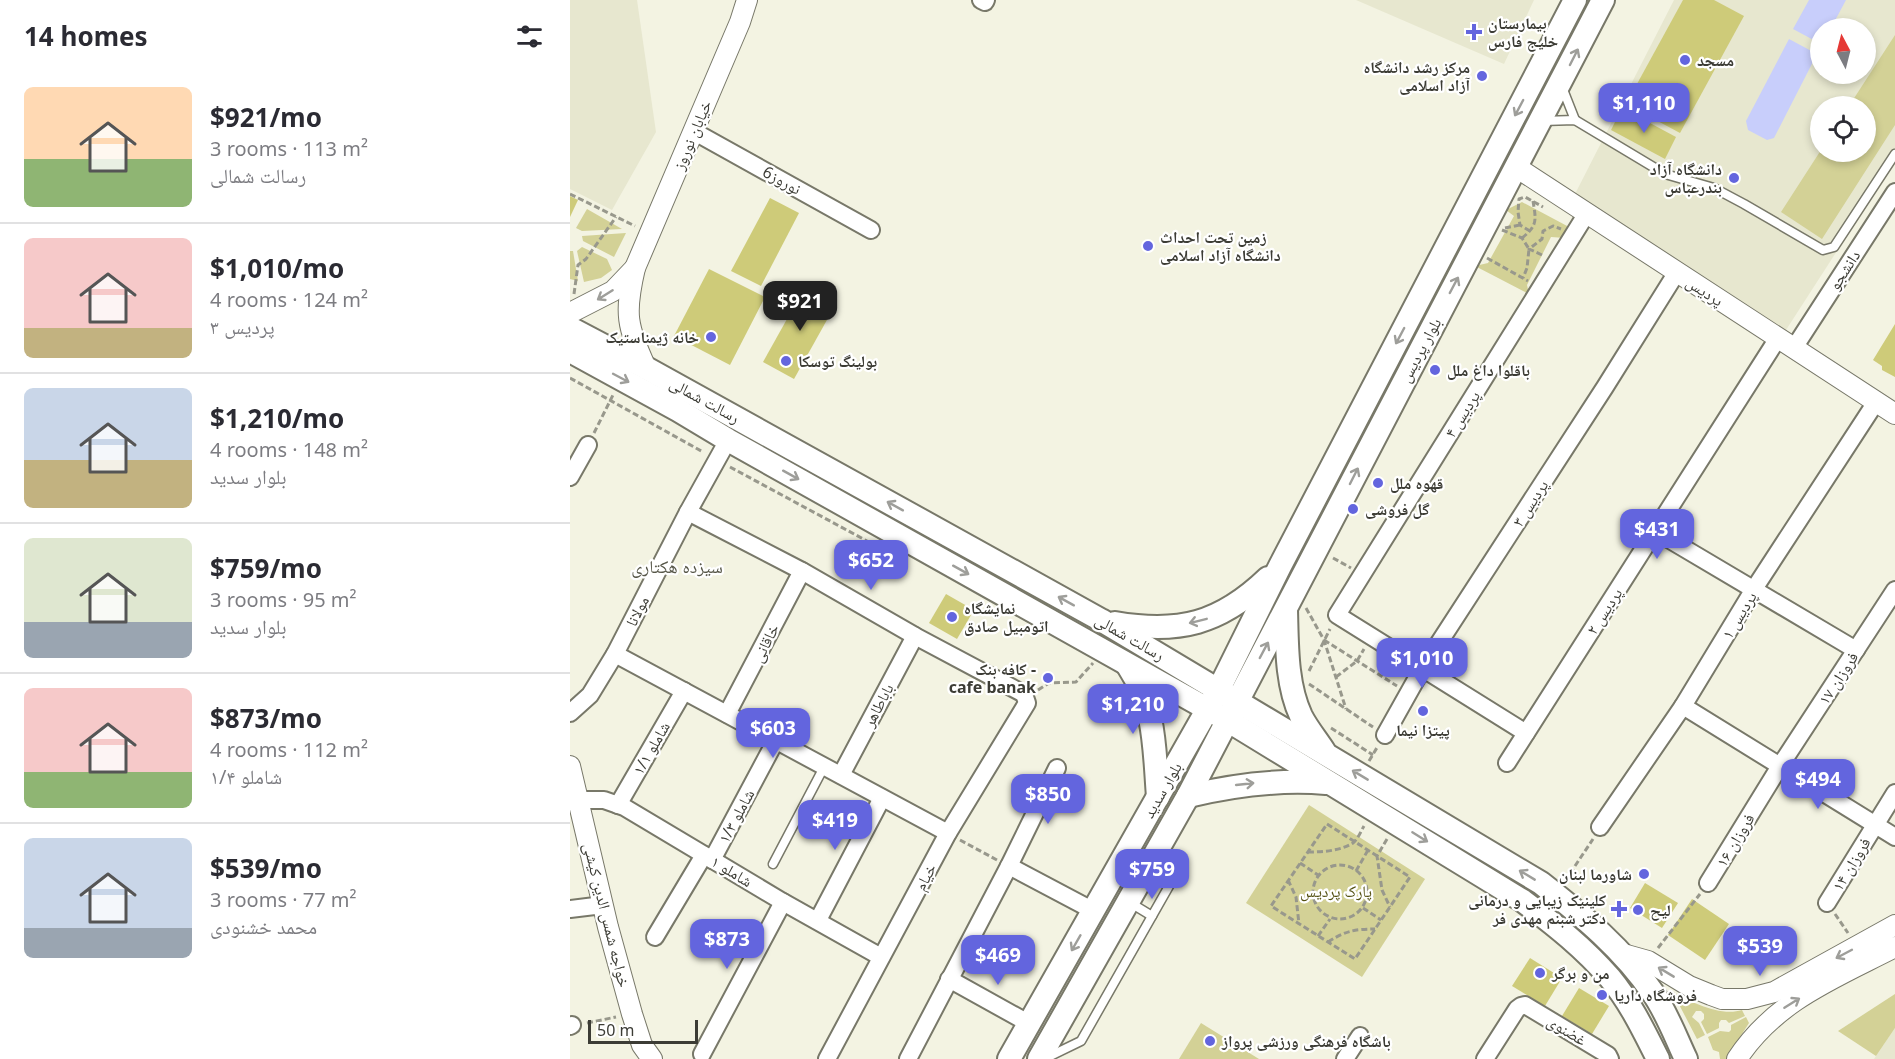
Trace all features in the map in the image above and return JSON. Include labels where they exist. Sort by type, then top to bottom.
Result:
[{"type":"main road","name":"بلوار پردیس","points":[[1223,705],[1280,566],[1575,0]]},
{"type":"main road","name":"بلوار پردیس","points":[[1223,705],[1294,606],[1317,550],[1603,0]]},
{"type":"main road","name":"رسالت شمالی","points":[[570,318],[646,368],[1101,620],[1175,664],[1223,705],[1287,744],[1331,783],[1523,901],[1562,930],[1611,980],[1636,1017],[1658,1059]]},
{"type":"main road","name":"رسالت شمالی","points":[[570,351],[1163,684],[1223,705]]},
{"type":"main road","points":[[1295,537],[1317,550]]},
{"type":"main road","points":[[1101,620],[1145,628],[1178,627],[1213,618],[1252,593],[1280,566]]},
{"type":"main road","points":[[1294,606],[1287,650],[1292,685],[1301,715],[1326,755]]},
{"type":"main road","points":[[1127,664],[1139,682],[1147,702],[1153,734],[1158,797]]},
{"type":"main road","points":[[1163,684],[1175,664]]},
{"type":"main road","name":"بلوار سدید","points":[[1009,1059],[1180,758],[1223,705]]},
{"type":"main road","name":"بلوار سدید","points":[[1041,1059],[1188,796],[1201,770],[1223,705]]},
{"type":"main road","name":"رسالت شمالی","points":[[1287,744],[1326,755],[1541,884],[1581,914],[1623,954],[1654,995],[1686,1059]]},
{"type":"main road","points":[[1180,758],[1201,770]]},
{"type":"main road","points":[[1188,796],[1250,784],[1305,781],[1331,783]]},
{"type":"street","name":"خیابان نوروز","points":[[646,368],[628,323],[628,295],[635,268],[740,22],[747,0]]},
{"type":"street","points":[[981,0],[985,2],[986,0]]},
{"type":"street","name":"نوروز6","points":[[693,131],[871,230]]},
{"type":"street","name":"پردیس","points":[[1516,167],[1895,414]]},
{"type":"street","name":"دانشجو","points":[[1786,343],[1895,192]]},
{"type":"street","name":"پردیس ۴","points":[[1337,615],[1557,261],[1566,229],[1587,213]]},
{"type":"street","name":"خیابان نوروز","points":[[570,318],[612,291],[635,268]]},
{"type":"street","name":"پردیس ۳","points":[[1385,735],[1422,669],[1677,272]]},
{"type":"street","name":"پردیس ۲","points":[[1507,764],[1655,531],[1786,343]]},
{"type":"street","name":"پردیس ۱","points":[[1600,827],[1683,706],[1754,589],[1876,402]]},
{"type":"street","name":"مولانا","points":[[570,712],[590,695],[615,654],[728,440]]},
{"type":"street","points":[[570,477],[588,445]]},
{"type":"street","points":[[688,512],[802,571],[915,636],[1024,694],[1027,698]]},
{"type":"street","points":[[1655,531],[1856,650]]},
{"type":"street","name":"خاقانی","points":[[728,714],[802,571]]},
{"type":"street","name":"فروزان ۱۷","points":[[1780,766],[1895,590]]},
{"type":"street","points":[[1337,615],[1526,733]]},
{"type":"street","name":"باباطاهر","points":[[841,775],[915,636]]},
{"type":"street","points":[[615,654],[948,833]]},
{"type":"street","name":"شاملو ۱/۱","points":[[618,805],[684,691]]},
{"type":"street","name":"خیام","points":[[827,1059],[948,833],[1027,703],[1027,698]]},
{"type":"street","points":[[1683,706],[1895,837]]},
{"type":"street","name":"شاملو ۱/۳","points":[[655,937],[708,857],[776,740]]},
{"type":"street","name":"خواجه شمس الدين كيشی","points":[[570,766],[632,1014],[642,1045],[652,1059]]},
{"type":"street","name":"فروزان ۱۶","points":[[1708,883],[1780,766]]},
{"type":"street","points":[[908,1059],[1009,866],[1057,768]]},
{"type":"street","name":"فروزان ۱۴","points":[[1827,903],[1895,792]]},
{"type":"street","points":[[818,921],[882,798]]},
{"type":"street","name":"شاملو ۱","points":[[578,800],[604,800],[618,805],[881,957]]},
{"type":"street","points":[[1009,866],[1094,911]]},
{"type":"street","points":[[702,1054],[783,902]]},
{"type":"street","points":[[570,909],[603,904]]},
{"type":"street","points":[[1623,954],[1648,961],[1689,986],[1722,999],[1756,998],[1774,992],[1895,925]]},
{"type":"street","points":[[1737,1059],[1759,1029],[1788,1005],[1895,947]]},
{"type":"street","points":[[949,979],[1030,1024]]},
{"type":"street","points":[[1756,998],[1754,1009],[1758,1017],[1770,1019]]},
{"type":"street","name":"غضنوی","points":[[1485,1059],[1521,1006],[1525,1005],[1608,1055],[1610,1059]]},
{"type":"street","points":[[1345,1059],[1360,1036]]},
{"type":"lane","points":[[1560,83],[1575,120]]},
{"type":"lane","points":[[1540,121],[1575,120],[1665,174],[1714,188],[1822,250],[1834,247],[1895,154]]},
{"type":"lane","points":[[773,864],[824,767]]},
{"type":"lane","points":[[1041,1059],[1081,1041],[1173,879]]},
{"type":"lane","points":[[1128,902],[1152,916]]},
{"type":"path","points":[[1522,238],[1536,221],[1529,192]]},
{"type":"path","points":[[570,194],[650,234]]},
{"type":"path","points":[[1530,231],[1521,225],[1518,213],[1519,199],[1525,197],[1552,212]]},
{"type":"path","points":[[570,318],[578,265],[586,259],[616,217]]},
{"type":"path","points":[[1521,225],[1499,229],[1522,238],[1529,249],[1557,261]]},
{"type":"path","points":[[1523,278],[1527,268],[1529,249],[1542,239],[1543,231],[1552,226],[1566,229]]},
{"type":"path","points":[[1472,250],[1540,288]]},
{"type":"path","points":[[570,378],[874,544]]},
{"type":"path","points":[[588,445],[621,378]]},
{"type":"path","points":[[1317,550],[1362,574]]},
{"type":"path","points":[[1294,606],[1324,640],[1408,693]]},
{"type":"path","points":[[1309,671],[1337,615]]},
{"type":"path","points":[[1336,677],[1357,661],[1371,637]]},
{"type":"path","points":[[1324,640],[1346,709]]},
{"type":"path","points":[[1027,698],[1049,683],[1076,682],[1103,650]]},
{"type":"path","points":[[1309,692],[1304,681],[1385,735],[1360,775]]},
{"type":"path","points":[[1325,724],[1373,755]]},
{"type":"path","points":[[1308,852],[1340,849],[1355,842],[1374,810]]},
{"type":"path","points":[[1390,908],[1382,890],[1377,856],[1396,823]]},
{"type":"path","points":[[1327,824],[1355,842],[1410,877],[1354,960],[1271,906],[1327,824]]},
{"type":"path","points":[[1556,895],[1600,827]]},
{"type":"path","points":[[948,833],[1009,866]]},
{"type":"path","points":[[1356,871],[1368,850]]},
{"type":"path","points":[[1300,863],[1318,875]]},
{"type":"path","points":[[1332,865],[1350,866],[1356,871],[1364,877],[1368,894],[1363,908],[1347,920],[1330,919],[1316,908],[1311,891],[1318,875],[1332,865]]},
{"type":"path","points":[[1288,880],[1296,897],[1299,924]]},
{"type":"path","points":[[1648,961],[1708,883]]},
{"type":"path","points":[[1827,903],[1858,946]]},
{"type":"path","points":[[1363,908],[1381,920]]},
{"type":"path","points":[[1318,936],[1330,919]]},
{"type":"path","points":[[1328,942],[1348,931],[1375,929]]},
{"type":"path","points":[[571,1026],[632,1014]]},
{"type":"shaded area","points":[[570,0],[637,0],[656,132],[612,210],[570,189]]},
{"type":"shaded area","name":"بیمارستان خلیج فارس","points":[[1356,0],[1534,0],[1504,64]]},
{"type":"shaded area","name":"دانشگاه آزاد بندرعباس","points":[[1674,0],[1895,0],[1895,161],[1786,330],[1575,194]]},
{"type":"shaded area","points":[[1895,1028],[1895,1059],[1874,1059]]},
{"type":"green space","points":[[1895,35],[1895,125],[1876,155],[1876,96],[1855,96],[1863,84],[1876,84],[1876,64]]},
{"type":"green space","points":[[1813,162],[1871,162],[1822,239],[1781,212]]},
{"type":"green space","points":[[1522,202],[1569,227],[1565,238],[1551,237],[1527,285],[1529,294],[1475,266],[1488,263],[1514,216],[1506,210]]},
{"type":"green space","points":[[587,209],[622,229],[582,231],[576,228]]},
{"type":"green space","points":[[626,233],[614,257],[583,241],[582,236]]},
{"type":"green space","points":[[582,247],[607,259],[612,270],[601,278],[584,282],[577,251]]},
{"type":"green space","points":[[570,251],[573,251],[578,281],[570,279]]},
{"type":"green space","name":"پارک پردیس","points":[[1309,805],[1425,879],[1362,977],[1246,903]]},
{"type":"green space","points":[[1672,991],[1715,1010],[1734,1012],[1742,1010],[1745,1016],[1729,1023],[1721,1020],[1719,1028],[1707,1034],[1701,1022],[1704,1014],[1696,1011],[1692,1017],[1699,1023],[1705,1035],[1697,1039]]},
{"type":"green space","points":[[1895,994],[1895,1028],[1876,1056],[1838,1031]]},
{"type":"green space","points":[[1746,1017],[1749,1023],[1726,1059],[1720,1059],[1719,1052],[1713,1050],[1708,1037],[1720,1031],[1729,1032],[1731,1025]]},
{"type":"green space","name":"باشگاه فرهنگی ورزشی پرواز","points":[[1201,1023],[1259,1059],[1179,1059]]},
{"type":"water","points":[[1809,0],[1846,0],[1836,18],[1810,18],[1810,38],[1793,29]]},
{"type":"water","points":[[1789,39],[1810,50],[1810,68],[1774,138],[1767,140],[1748,130],[1746,121]]},
{"type":"building","name":"مسجد","points":[[1683,0],[1714,0],[1744,16],[1680,133],[1626,104]]},
{"type":"building","points":[[1622,108],[1676,137],[1665,159],[1611,130]]},
{"type":"building","points":[[570,196],[578,200],[570,217]]},
{"type":"building","points":[[770,198],[799,213],[761,286],[731,271]]},
{"type":"building","points":[[709,269],[765,297],[730,365],[674,336]]},
{"type":"building","points":[[806,285],[837,302],[794,379],[763,362]]},
{"type":"building","points":[[1895,324],[1895,377],[1882,370],[1882,366],[1873,360]]},
{"type":"building","name":"نمایشگاه اتومبیل صادق","points":[[946,594],[974,610],[957,639],[929,623]]},
{"type":"building","points":[[1645,883],[1678,903],[1662,928],[1630,908]]},
{"type":"building","points":[[1692,899],[1729,924],[1705,960],[1668,935]]},
{"type":"building","points":[[1530,958],[1562,978],[1545,1006],[1512,986]]},
{"type":"building","points":[[1579,988],[1609,1006],[1592,1034],[1562,1016]]},
{"type":"place","name":"بیمارستان خلیج فارس","points":[[1474,32]]},
{"type":"place","name":"مسجد","points":[[1685,60]]},
{"type":"place","name":"مرکز رشد دانشگاه آزاد اسلامی","points":[[1482,76]]},
{"type":"place","name":"دانشگاه آزاد بندرعباس","points":[[1734,178]]},
{"type":"place","name":"زمین تحت احداث دانشگاه آزاد اسلامی","points":[[1148,246]]},
{"type":"place","name":"خانه ژیمناستیک","points":[[711,337]]},
{"type":"place","name":"بولینگ توسکا","points":[[786,361]]},
{"type":"place","name":"باقلوا داغ ملل","points":[[1435,370]]},
{"type":"place","name":"قهوه ملل","points":[[1378,483]]},
{"type":"place","name":"گل فروشی","points":[[1353,509]]},
{"type":"place","name":"نمایشگاه اتومبیل صادق","points":[[952,617]]},
{"type":"place","name":"کافه بنک - cafe banak","points":[[1048,678]]},
{"type":"place","name":"پیتزا نیما","points":[[1423,711]]},
{"type":"place","name":"شاورما لبنان","points":[[1644,874]]},
{"type":"place","name":"کلینیک زیبایی و درمانی دکتر شبنم مهدی فر","points":[[1619,909]]},
{"type":"place","name":"لیح","points":[[1638,910]]},
{"type":"place","name":"من و برگر","points":[[1540,973]]},
{"type":"place","name":"فروشگاه داریا","points":[[1602,995]]},
{"type":"place","name":"باشگاه فرهنگی ورزشی پرواز","points":[[1210,1041]]},
{"type":"district","name":"سیزده هکتاری","points":[[677,566]]}]
